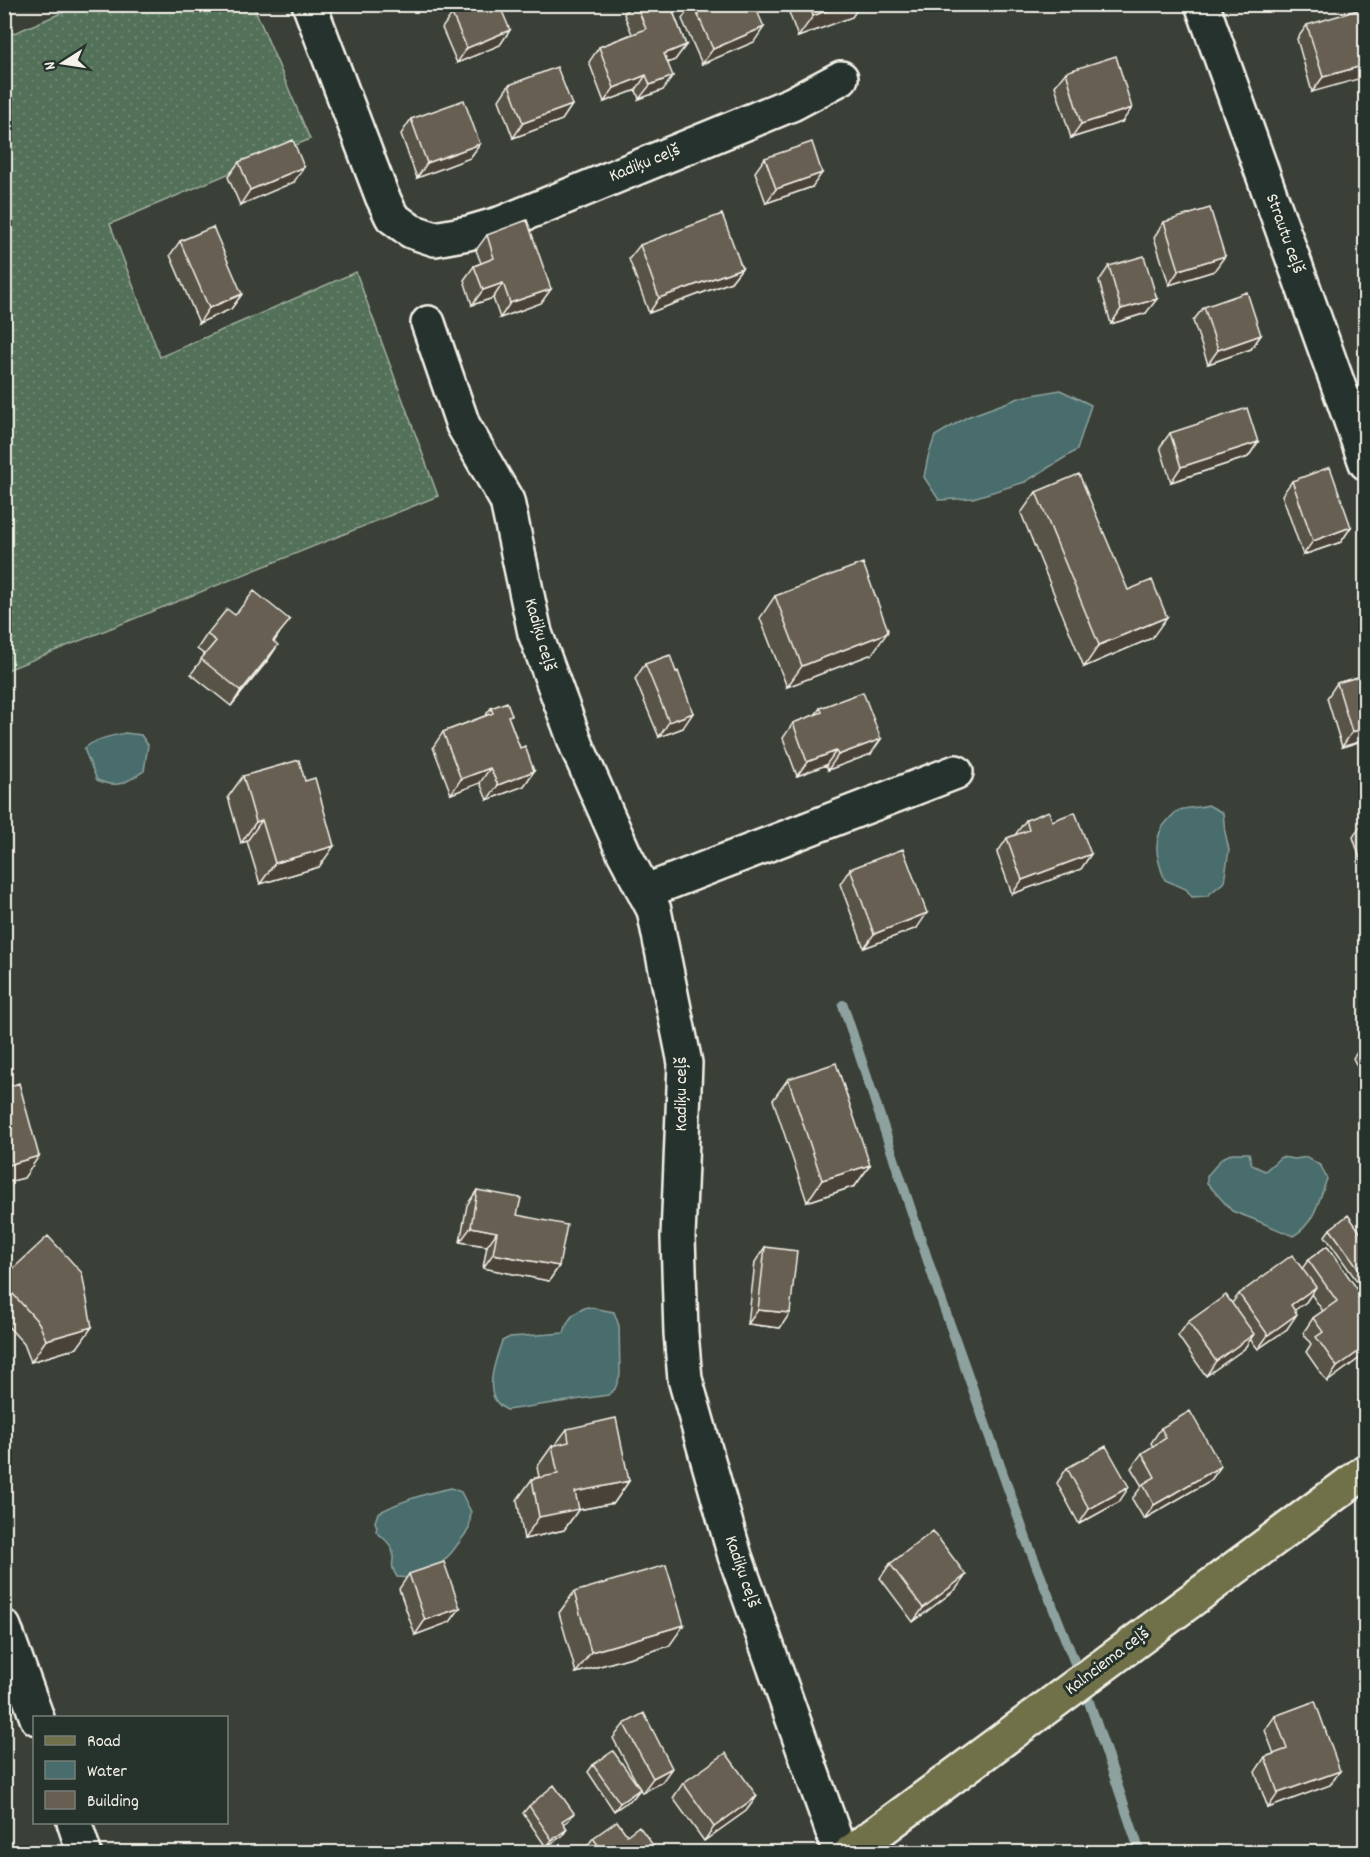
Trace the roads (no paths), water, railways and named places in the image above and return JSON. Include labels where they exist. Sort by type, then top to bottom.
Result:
[{"type":"main road","name":"Kalnciema ceļš","points":[[851,1852],[1365,1471]]},
{"type":"street","name":"Kadiķu ceļš","points":[[309,4],[374,177],[392,218],[411,231],[435,239],[502,223],[792,104],[841,78]]},
{"type":"street","name":"Strautu ceļš","points":[[1202,4],[1365,463]]},
{"type":"street","name":"Kadiķu ceļš","points":[[428,323],[463,425],[507,501],[535,633],[578,749],[624,853],[654,910],[685,1063],[678,1237],[685,1379],[735,1556],[840,1852]]},
{"type":"street","points":[[644,892],[956,772]]},
{"type":"street","points":[[4,1627],[35,1716]]},
{"type":"street","points":[[75,1824],[84,1852]]},
{"type":"water","points":[[1060,390],[1091,405],[1077,450],[1025,482],[973,498],[939,500],[924,477],[935,436],[967,417],[1022,397]]},
{"type":"water","points":[[125,733],[141,735],[148,745],[144,771],[122,783],[111,784],[97,780],[84,749],[98,740]]},
{"type":"water","points":[[1208,805],[1223,813],[1229,850],[1224,882],[1207,896],[1192,897],[1186,889],[1165,880],[1159,864],[1157,840],[1163,826],[1177,811]]},
{"type":"water","points":[[1233,1153],[1249,1153],[1252,1165],[1265,1171],[1281,1157],[1295,1159],[1307,1157],[1321,1166],[1327,1179],[1311,1219],[1300,1231],[1293,1236],[1232,1211],[1207,1183],[1207,1176],[1222,1158]]},
{"type":"water","points":[[587,1307],[614,1312],[619,1326],[620,1375],[615,1389],[608,1395],[507,1410],[499,1405],[493,1395],[492,1380],[502,1341],[510,1337],[564,1333],[572,1317]]},
{"type":"water","points":[[451,1488],[461,1492],[471,1512],[469,1529],[436,1569],[409,1578],[397,1577],[393,1569],[392,1549],[376,1531],[375,1522],[378,1513],[413,1498]]},
{"type":"waterway","points":[[843,1005],[937,1288],[1026,1539],[1082,1681],[1140,1852]]}]
